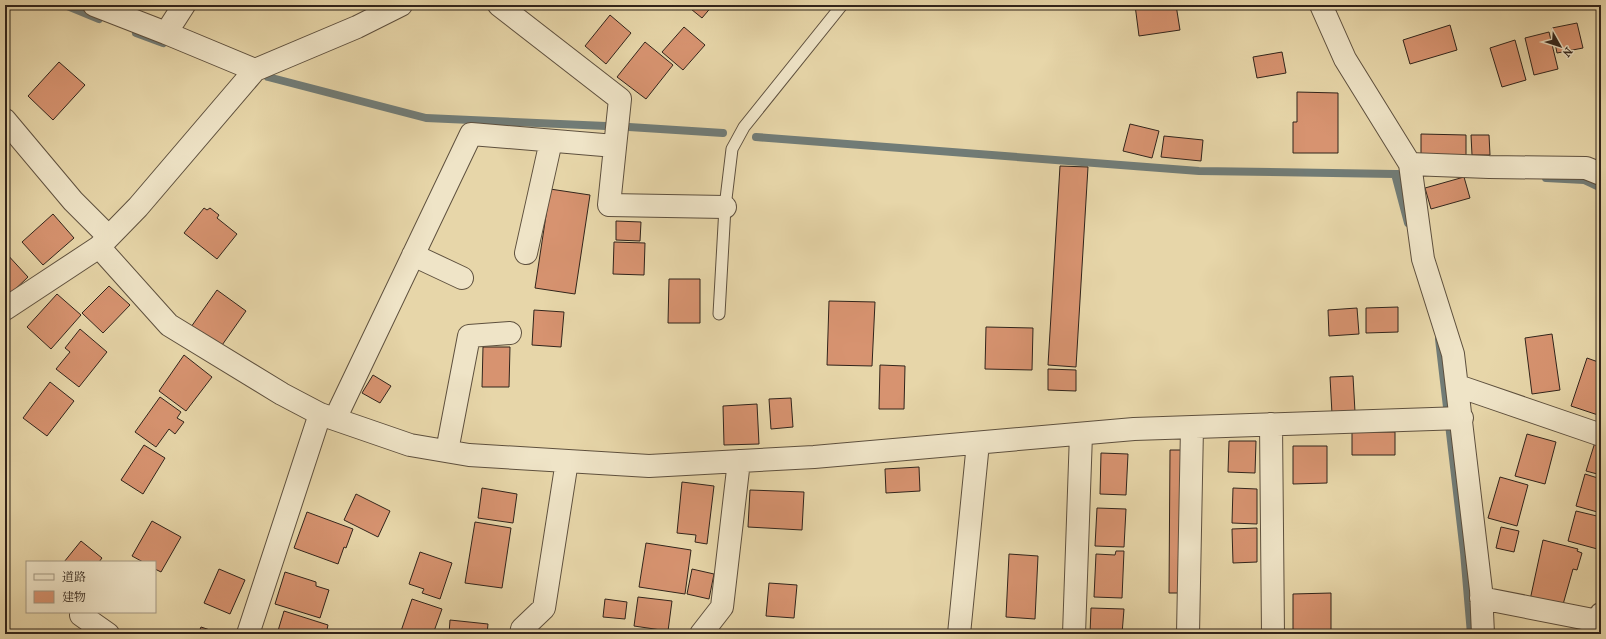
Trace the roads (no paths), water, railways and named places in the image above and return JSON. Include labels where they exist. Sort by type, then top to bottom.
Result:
[{"type":"street","points":[[94,5],[166,32],[255,70]]},
{"type":"street","points":[[166,32],[184,5]]},
{"type":"street","points":[[5,309],[103,241],[138,207],[255,70],[357,27],[402,5]]},
{"type":"street","points":[[499,5],[620,99],[609,205],[725,207]]},
{"type":"street","points":[[1321,5],[1345,59],[1410,164],[1423,259],[1453,354],[1458,386],[1460,418],[1481,598],[1483,634]]},
{"type":"street","points":[[5,120],[73,201],[170,325],[282,394],[327,417],[410,445],[469,455],[649,466],[814,457],[1134,429],[1460,418]]},
{"type":"street","points":[[248,634],[327,417],[413,254],[471,134],[615,146]]},
{"type":"street","points":[[526,252],[551,141]]},
{"type":"street","points":[[1410,164],[1489,167],[1586,168],[1601,174]]},
{"type":"street","points":[[413,254],[462,278]]},
{"type":"street","points":[[448,451],[469,336],[510,333]]},
{"type":"street","points":[[1458,386],[1601,435]]},
{"type":"street","points":[[1271,424],[1273,634]]},
{"type":"street","points":[[1188,634],[1192,427]]},
{"type":"street","points":[[1074,634],[1081,434]]},
{"type":"street","points":[[959,634],[978,443]]},
{"type":"street","points":[[521,634],[522,629],[544,608],[567,461]]},
{"type":"street","points":[[700,634],[722,608],[739,461]]},
{"type":"street","points":[[1481,598],[1598,621],[1601,614]]},
{"type":"street","points":[[81,615],[108,634]]},
{"type":"lane","points":[[718,314],[725,207],[732,148],[744,127],[842,5]]},
{"type":"waterway","points":[[65,5],[99,19]]},
{"type":"waterway","points":[[136,33],[163,43]]},
{"type":"waterway","points":[[268,77],[426,118],[606,126]]},
{"type":"waterway","points":[[629,127],[723,133]]},
{"type":"waterway","points":[[756,137],[1199,171],[1395,174]]},
{"type":"waterway","points":[[1398,174],[1395,174],[1408,223]]},
{"type":"waterway","points":[[1546,178],[1584,180],[1601,188]]},
{"type":"waterway","points":[[1439,339],[1464,552],[1471,634]]}]
